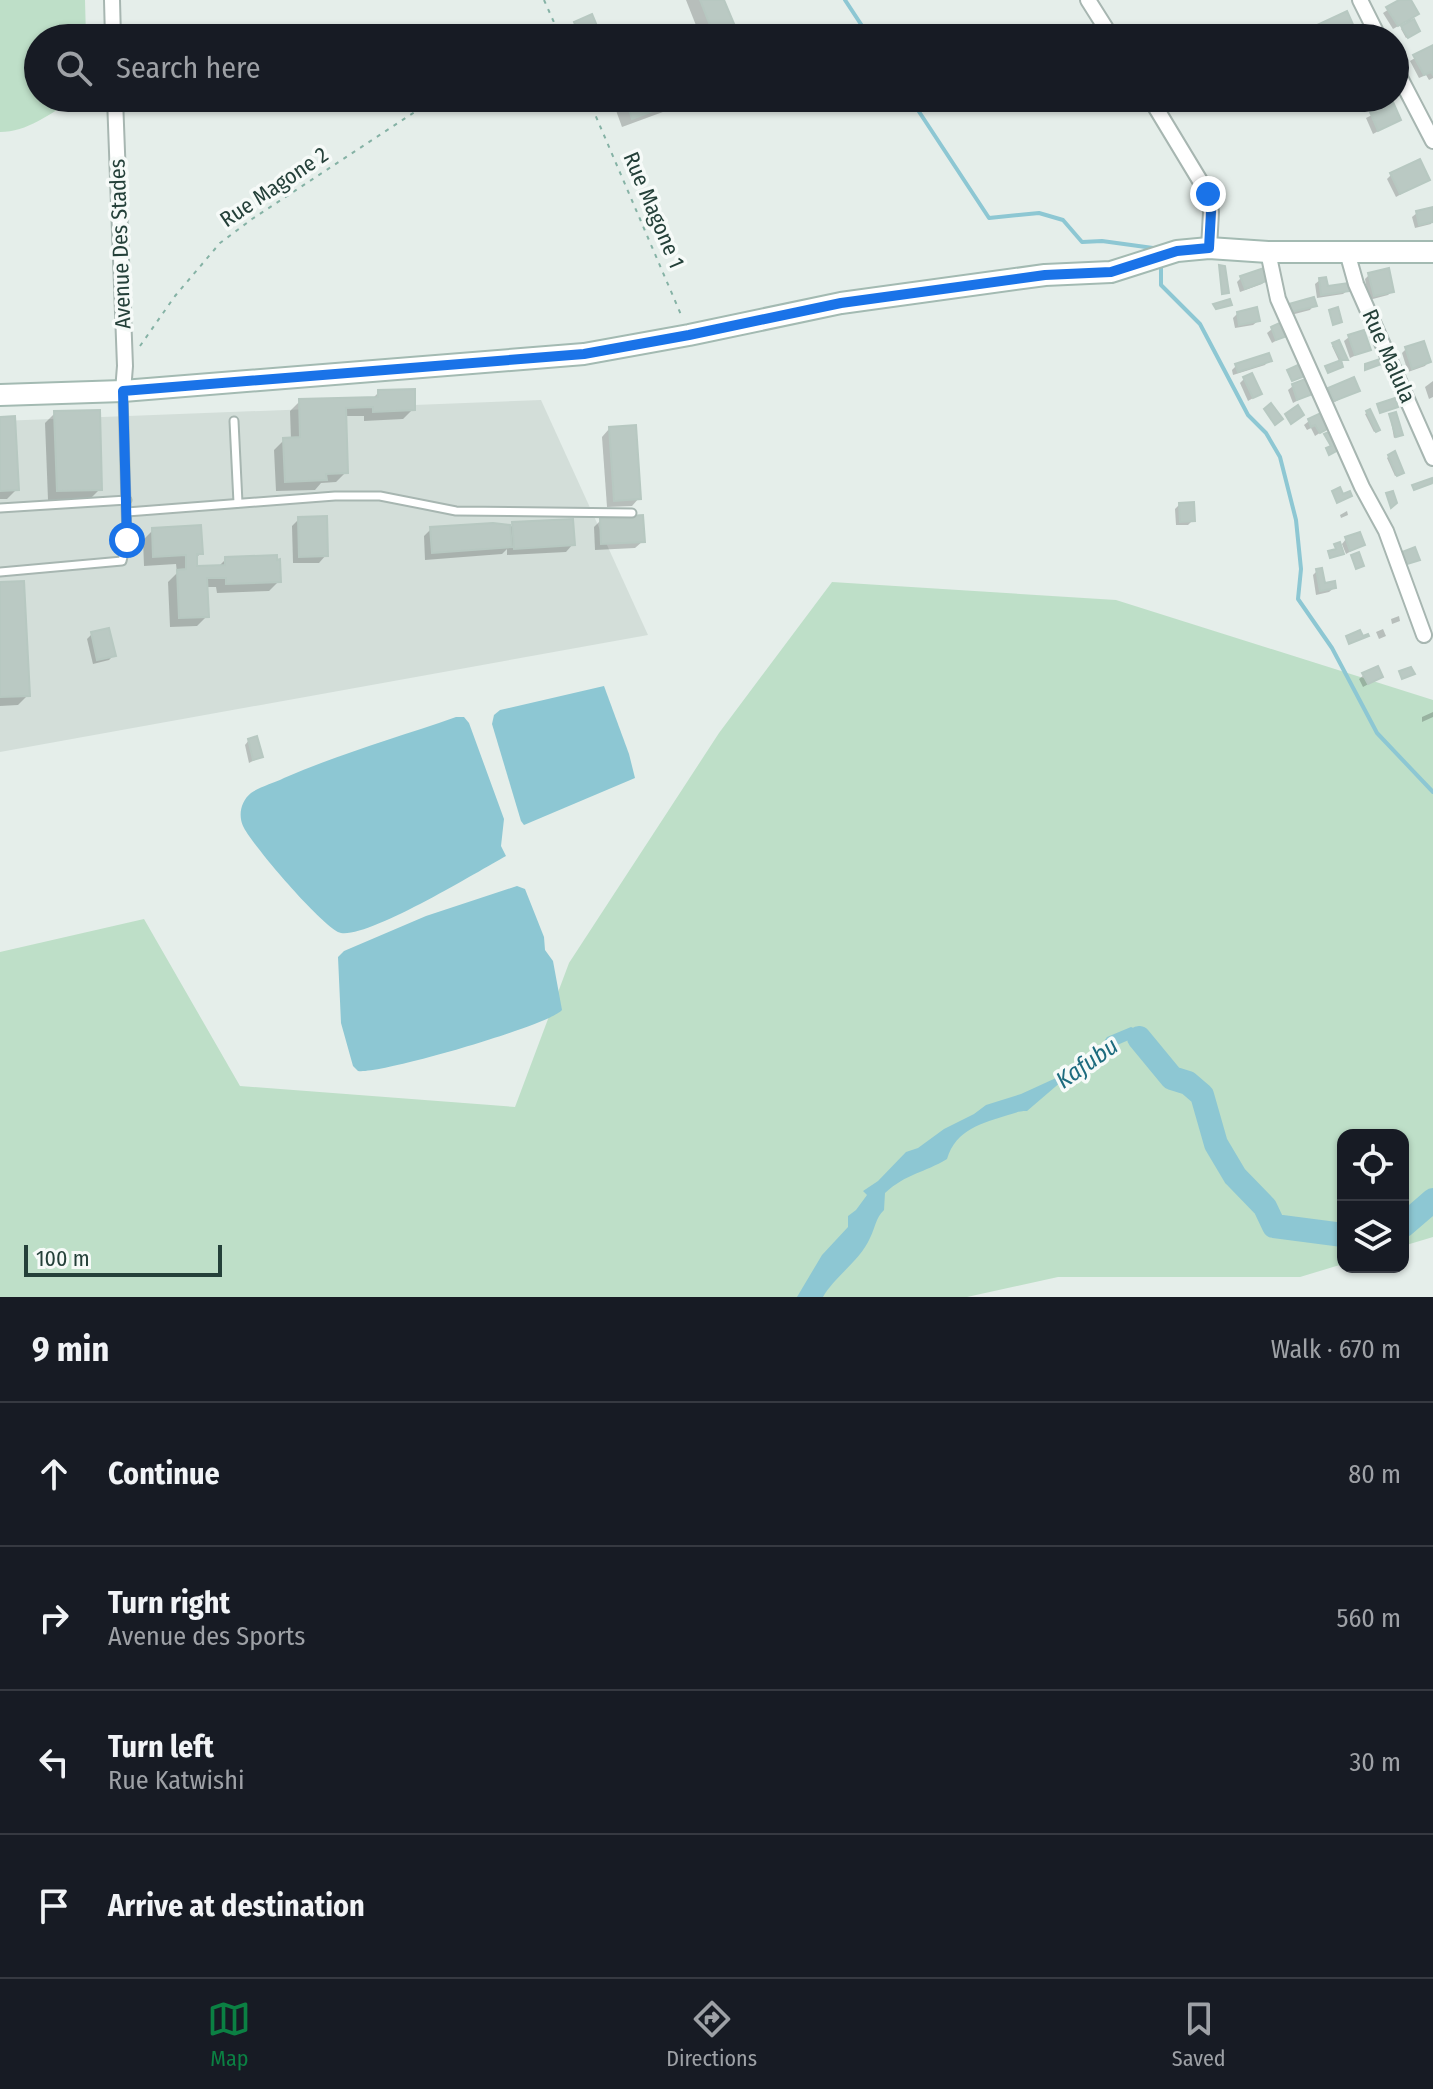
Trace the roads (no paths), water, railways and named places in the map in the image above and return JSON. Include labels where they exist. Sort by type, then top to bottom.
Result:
[{"type":"street","points":[[112,0],[113,24]]},
{"type":"street","points":[[1088,0],[1103,24]]},
{"type":"street","points":[[1360,0],[1372,24]]},
{"type":"street","points":[[1409,95],[1433,141]]},
{"type":"street","name":"Avenue Des Stades","points":[[116,112],[125,366],[123,391]]},
{"type":"street","points":[[1158,112],[1208,194],[1211,212],[1209,248]]},
{"type":"street","points":[[0,395],[123,391],[584,354],[841,303],[1045,275],[1111,272],[1177,251],[1209,248],[1268,252],[1433,252]]},
{"type":"street","points":[[1268,252],[1278,299],[1362,487],[1386,531],[1424,635]]},
{"type":"street","name":"Rue Malula","points":[[1347,252],[1356,284],[1433,458]]},
{"type":"lane","points":[[0,572],[122,561],[127,540],[123,391]]},
{"type":"lane","points":[[234,421],[238,503]]},
{"type":"lane","points":[[127,512],[380,496],[456,511],[632,513]]},
{"type":"lane","points":[[0,508],[127,500]]},
{"type":"water","points":[[604,686],[635,778],[524,825],[492,724],[494,715],[500,710]]},
{"type":"water","points":[[456,717],[464,717],[469,723],[504,819],[501,846],[506,856],[398,915],[355,932],[341,933],[320,918],[259,850],[243,826],[241,808],[245,800],[258,789],[305,769]]},
{"type":"water","points":[[517,886],[525,889],[544,937],[545,950],[553,961],[562,1010],[528,1026],[463,1048],[397,1065],[358,1071],[353,1066],[341,1023],[338,957],[344,951],[426,916]]},
{"type":"water","points":[[1131,1027],[1154,1042],[1162,1068],[1156,1073],[1137,1040],[1131,1039],[1108,1049],[1093,1066],[1062,1081],[1027,1111],[972,1129],[957,1141],[947,1159],[901,1181],[885,1193],[884,1210],[866,1246],[823,1297],[797,1297],[822,1255],[848,1227],[848,1216],[867,1195],[863,1191],[878,1181],[906,1152],[918,1148],[986,1105],[1056,1078],[1066,1068],[1098,1050],[1107,1037]]},
{"type":"waterway","points":[[845,0],[861,24]]},
{"type":"waterway","points":[[919,112],[989,218],[1039,213],[1063,220],[1082,242],[1102,241],[1153,248],[1155,253]]},
{"type":"waterway","points":[[1161,264],[1161,285],[1200,324],[1248,415],[1266,433],[1280,457],[1296,520],[1301,569],[1298,599],[1332,648],[1377,733],[1433,792]]},
{"type":"waterway","name":"Kafubu","points":[[1139,1038],[1172,1078],[1188,1083],[1202,1095],[1216,1144],[1235,1176],[1265,1207],[1274,1226],[1337,1234]]},
{"type":"waterway","name":"Kafubu","points":[[1409,1221],[1433,1200]]}]
